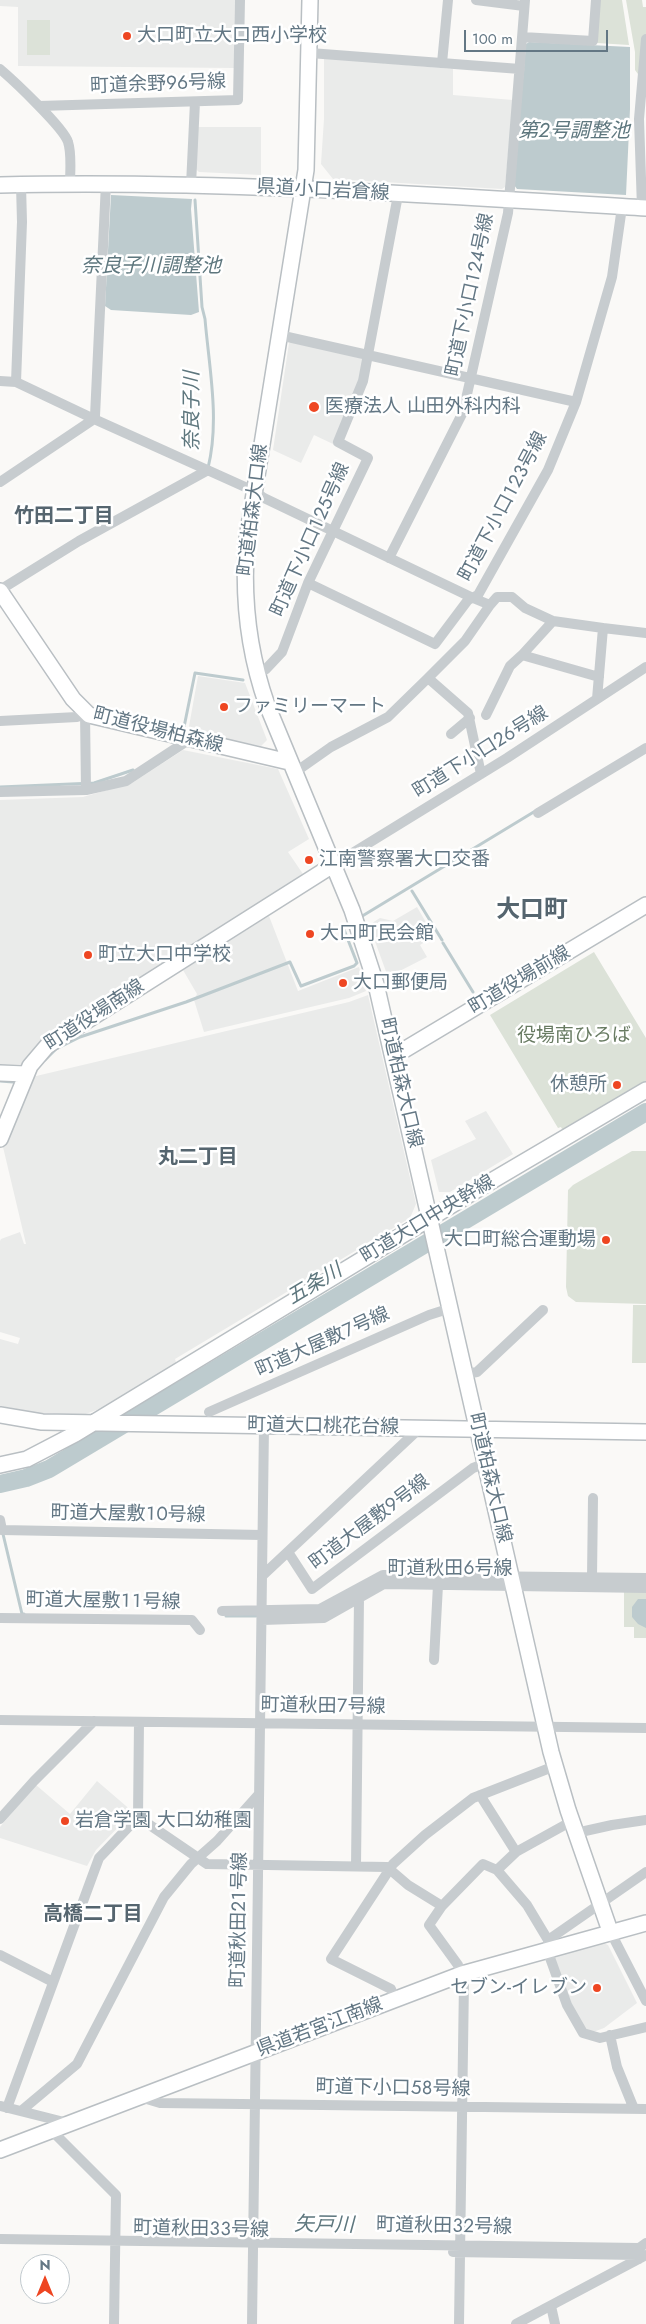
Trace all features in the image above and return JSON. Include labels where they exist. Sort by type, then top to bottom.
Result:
[{"type":"street","name":"町道余野９６号線","points":[[39,106],[238,100],[240,0]]},
{"type":"street","name":"町道柏森大口線","points":[[310,0],[306,170],[247,538],[245,579],[249,634],[257,675],[365,947],[394,1056],[545,1726],[574,1827],[610,1931]]},
{"type":"street","points":[[442,63],[448,0]]},
{"type":"street","points":[[476,0],[525,3]]},
{"type":"street","points":[[522,37],[593,41],[596,0]]},
{"type":"street","name":"町道下小口１２４号線","points":[[389,558],[463,412],[509,201],[525,3]]},
{"type":"street","points":[[644,208],[643,101],[646,39]]},
{"type":"street","points":[[310,53],[520,70]]},
{"type":"street","points":[[0,69],[39,106],[68,142],[70,184]]},
{"type":"street","points":[[191,185],[194,102]]},
{"type":"street","points":[[94,420],[106,183]]},
{"type":"street","name":"県道小口岩倉線","points":[[0,185],[106,183],[191,185],[644,208]]},
{"type":"street","points":[[16,382],[22,222],[20,185]]},
{"type":"street","name":"町道下小口１２５号線","points":[[257,675],[282,652],[308,582],[368,458],[338,442],[363,381],[398,195]]},
{"type":"street","name":"町道下小口１２３号線","points":[[308,582],[435,644],[468,600],[478,595],[548,470],[576,402],[612,277],[622,207]]},
{"type":"street","points":[[279,335],[576,402]]},
{"type":"street","points":[[0,381],[16,382],[94,420],[254,491],[332,531],[490,605]]},
{"type":"street","points":[[0,482],[94,420]]},
{"type":"street","points":[[1,594],[79,541],[208,470]]},
{"type":"street","name":"町道役場柏森線","points":[[1,594],[73,699],[85,713],[103,720],[190,739],[292,767]]},
{"type":"street","points":[[292,767],[388,717],[465,641],[497,597],[512,597],[525,608],[553,620],[646,633]]},
{"type":"street","points":[[486,715],[510,666],[553,620]]},
{"type":"street","points":[[597,699],[603,628]]},
{"type":"street","points":[[522,655],[599,677]]},
{"type":"street","name":"町道下小口２６号線","points":[[333,866],[482,774],[646,667]]},
{"type":"street","points":[[428,678],[468,713],[482,774]]},
{"type":"street","points":[[0,721],[77,717],[85,713],[86,790]]},
{"type":"street","points":[[451,734],[470,718]]},
{"type":"street","points":[[0,792],[86,790],[126,781],[190,739]]},
{"type":"street","points":[[538,812],[646,748]]},
{"type":"street","name":"町道役場南線","points":[[0,1139],[26,1074],[35,1058],[52,1042],[333,866]]},
{"type":"street","name":"町道役場前線","points":[[394,1056],[646,905]]},
{"type":"street","points":[[0,1073],[26,1074]]},
{"type":"street","name":"町道大口中央幹線","points":[[0,1465],[27,1459],[99,1422],[432,1224],[646,1090]]},
{"type":"street","name":"町道大屋敷７号線","points":[[209,1412],[429,1315],[451,1308]]},
{"type":"street","points":[[466,1374],[477,1372],[543,1310]]},
{"type":"street","name":"町道大口桃花台線","points":[[0,1415],[36,1421],[646,1432]]},
{"type":"street","name":"町道秋田２１号線","points":[[252,2324],[264,1426]]},
{"type":"street","points":[[262,1576],[420,1428]]},
{"type":"street","name":"町道大屋敷９号線","points":[[288,1552],[312,1589],[473,1468],[486,1463]]},
{"type":"street","points":[[592,1577],[593,1498]]},
{"type":"street","name":"町道大屋敷１０号線","points":[[0,1520],[2,1530],[262,1535]]},
{"type":"street","points":[[222,1611],[262,1616],[320,1609],[382,1574],[512,1581],[592,1577],[646,1578]]},
{"type":"street","name":"町道秋田６号線","points":[[262,1616],[324,1618],[384,1584],[512,1581],[646,1588]]},
{"type":"street","points":[[434,1660],[438,1584]]},
{"type":"street","points":[[352,1866],[354,1725],[360,1598]]},
{"type":"street","name":"町道大屋敷１１号線","points":[[0,1618],[192,1620],[200,1630]]},
{"type":"street","name":"町道秋田７号線","points":[[0,1720],[646,1728]]},
{"type":"street","points":[[1,1817],[94,1721]]},
{"type":"street","points":[[68,2123],[3,2107],[53,1982],[99,1858],[138,1817],[139,1722]]},
{"type":"street","points":[[395,1999],[391,1989],[330,1959],[390,1868],[425,1835],[466,1802],[555,1766]]},
{"type":"street","points":[[22,2111],[77,2064],[164,1897],[191,1864],[217,1841],[259,1794]]},
{"type":"street","points":[[480,1795],[516,1852]]},
{"type":"street","points":[[138,1817],[207,1864],[390,1868],[408,1885],[442,1906]]},
{"type":"street","points":[[497,1870],[516,1852],[574,1827],[612,1825],[646,1820]]},
{"type":"street","points":[[459,2324],[462,1974],[439,1936],[429,1925],[442,1906],[483,1864],[497,1870],[527,1905],[548,1945],[567,2005],[576,2024],[585,2035],[596,2038],[646,2027]]},
{"type":"street","points":[[548,1945],[600,1904],[646,1872]]},
{"type":"street","name":"県道若宮江南線","points":[[0,2150],[462,1974],[548,1945],[646,1923]]},
{"type":"street","points":[[610,1931],[646,2001]]},
{"type":"street","points":[[0,1955],[53,1982]]},
{"type":"street","points":[[610,2035],[617,2067],[634,2109]]},
{"type":"street","name":"町道下小口５８号線","points":[[140,2097],[160,2103],[646,2110]]},
{"type":"street","points":[[51,2130],[116,2195],[114,2324]]},
{"type":"street","name":"町道秋田３２号線","points":[[0,2239],[460,2249],[639,2248],[646,2243]]},
{"type":"street","name":"町道秋田３３号線","points":[[0,2244],[115,2243]]},
{"type":"street","points":[[460,2249],[637,2255],[643,2257]]},
{"type":"street","points":[[516,2324],[643,2257]]},
{"type":"street","points":[[551,2306],[555,2324]]},
{"type":"shaded area","name":"大口町立大口西小学校","points":[[0,0],[235,0],[234,68],[18,66],[18,7],[0,6]]},
{"type":"shaded area","points":[[324,58],[453,69],[453,95],[513,100],[505,187],[502,189],[333,179],[321,164],[324,119]]},
{"type":"shaded area","points":[[198,127],[261,127],[261,175],[199,172],[196,169]]},
{"type":"shaded area","name":"医療法人 山田外科内科","points":[[292,341],[363,359],[360,380],[333,444],[314,435],[301,463],[273,450],[289,343]]},
{"type":"shaded area","name":"ファミリーマート","points":[[198,676],[245,683],[267,740],[261,746],[188,732]]},
{"type":"shaded area","name":"町立大口中学校","points":[[183,750],[278,769],[309,839],[288,852],[303,874],[51,1036],[21,1064],[0,1064],[0,800],[83,797],[132,783]]},
{"type":"shaded area","points":[[417,907],[434,936],[420,945],[427,957],[388,977],[369,925],[380,918],[393,921]]},
{"type":"shaded area","points":[[269,916],[298,991],[359,967],[366,991],[349,998],[204,1032],[194,1000],[197,994],[183,970]]},
{"type":"shaded area","points":[[368,995],[416,1204],[410,1218],[175,1359],[177,1366],[102,1408],[83,1415],[39,1413],[0,1406],[0,1339],[18,1344],[20,1338],[0,1332],[0,1241],[20,1232],[24,1244],[26,1244],[3,1147],[32,1077],[349,1002]]},
{"type":"shaded area","points":[[486,1111],[513,1154],[450,1192],[439,1192],[431,1160],[476,1139],[465,1121]]},
{"type":"shaded area","name":"岩倉学園 大口幼稚園","points":[[97,1781],[133,1812],[96,1850],[87,1866],[0,1838],[0,1827],[36,1785],[70,1814]]},
{"type":"shaded area","name":"セブン-イレブン","points":[[601,1942],[608,1945],[637,2003],[604,2028],[593,2032],[582,2030],[551,1956]]},
{"type":"green space","points":[[600,0],[622,0],[629,45],[597,43]]},
{"type":"green space","points":[[626,0],[642,0],[643,7],[646,7],[646,85],[635,70],[635,52]]},
{"type":"green space","points":[[27,20],[50,20],[50,55],[27,55]]},
{"type":"green space","name":"役場南ひろば","points":[[594,952],[646,1038],[646,1081],[563,1131],[561,1127],[558,1128],[490,1015]]},
{"type":"green space","name":"大口町総合運動場","points":[[632,1151],[646,1151],[646,1304],[576,1302],[568,1296],[566,1287],[568,1190],[573,1185]]},
{"type":"green space","points":[[633,1305],[646,1305],[646,1363],[632,1363]]},
{"type":"green space","points":[[624,1590],[646,1590],[646,1638],[634,1638],[634,1627],[624,1627]]},
{"type":"water","name":"第２号調整池","points":[[529,42],[630,47],[630,109],[626,195],[517,189],[514,185],[526,44]]},
{"type":"water","name":"奈良子川調整池","points":[[111,195],[192,199],[191,209],[199,312],[191,315],[111,310],[105,306]]},
{"type":"water","points":[[638,1599],[646,1599],[646,1628],[638,1624],[632,1617],[632,1607]]},
{"type":"waterway","name":"奈良子川","points":[[195,200],[202,307],[205,319],[213,412],[213,431],[208,468]]},
{"type":"waterway","points":[[183,732],[195,673],[243,680]]},
{"type":"waterway","points":[[0,787],[94,783],[133,770]]},
{"type":"waterway","points":[[359,918],[537,810]]},
{"type":"waterway","points":[[412,891],[442,940]]},
{"type":"waterway","points":[[45,1060],[56,1049],[80,1037],[186,1002],[290,962],[301,986],[354,966],[357,963],[343,927],[351,923]]},
{"type":"waterway","points":[[443,943],[473,992]]},
{"type":"waterway","points":[[0,1081],[13,1082],[17,1079]]},
{"type":"waterway","name":"五条川","points":[[0,1484],[26,1478],[49,1469],[646,1112]]},
{"type":"waterway","points":[[3,1534],[22,1614],[24,1614]]},
{"type":"waterway","points":[[226,1616],[256,1616]]},
{"type":"place","name":"大口町立大口西小学校","points":[[127,36]]},
{"type":"place","name":"医療法人 山田外科内科","points":[[314,407]]},
{"type":"place","name":"ファミリーマート","points":[[224,707]]},
{"type":"place","name":"江南警察署大口交番","points":[[309,860]]},
{"type":"place","name":"大口町民会館","points":[[310,934]]},
{"type":"place","name":"町立大口中学校","points":[[88,955]]},
{"type":"place","name":"大口郵便局","points":[[343,983]]},
{"type":"place","name":"休憩所","points":[[617,1085]]},
{"type":"place","name":"大口町総合運動場","points":[[606,1240]]},
{"type":"place","name":"岩倉学園 大口幼稚園","points":[[65,1821]]},
{"type":"place","name":"セブン-イレブン","points":[[597,1988]]},
{"type":"district","name":"竹田二丁目","points":[[64,517]]},
{"type":"district","name":"大口町","points":[[532,911]]},
{"type":"district","name":"丸二丁目","points":[[198,1158]]},
{"type":"district","name":"高橋二丁目","points":[[93,1915]]},
{"type":"water label","name":"矢戸川","points":[[324,2226]]}]
